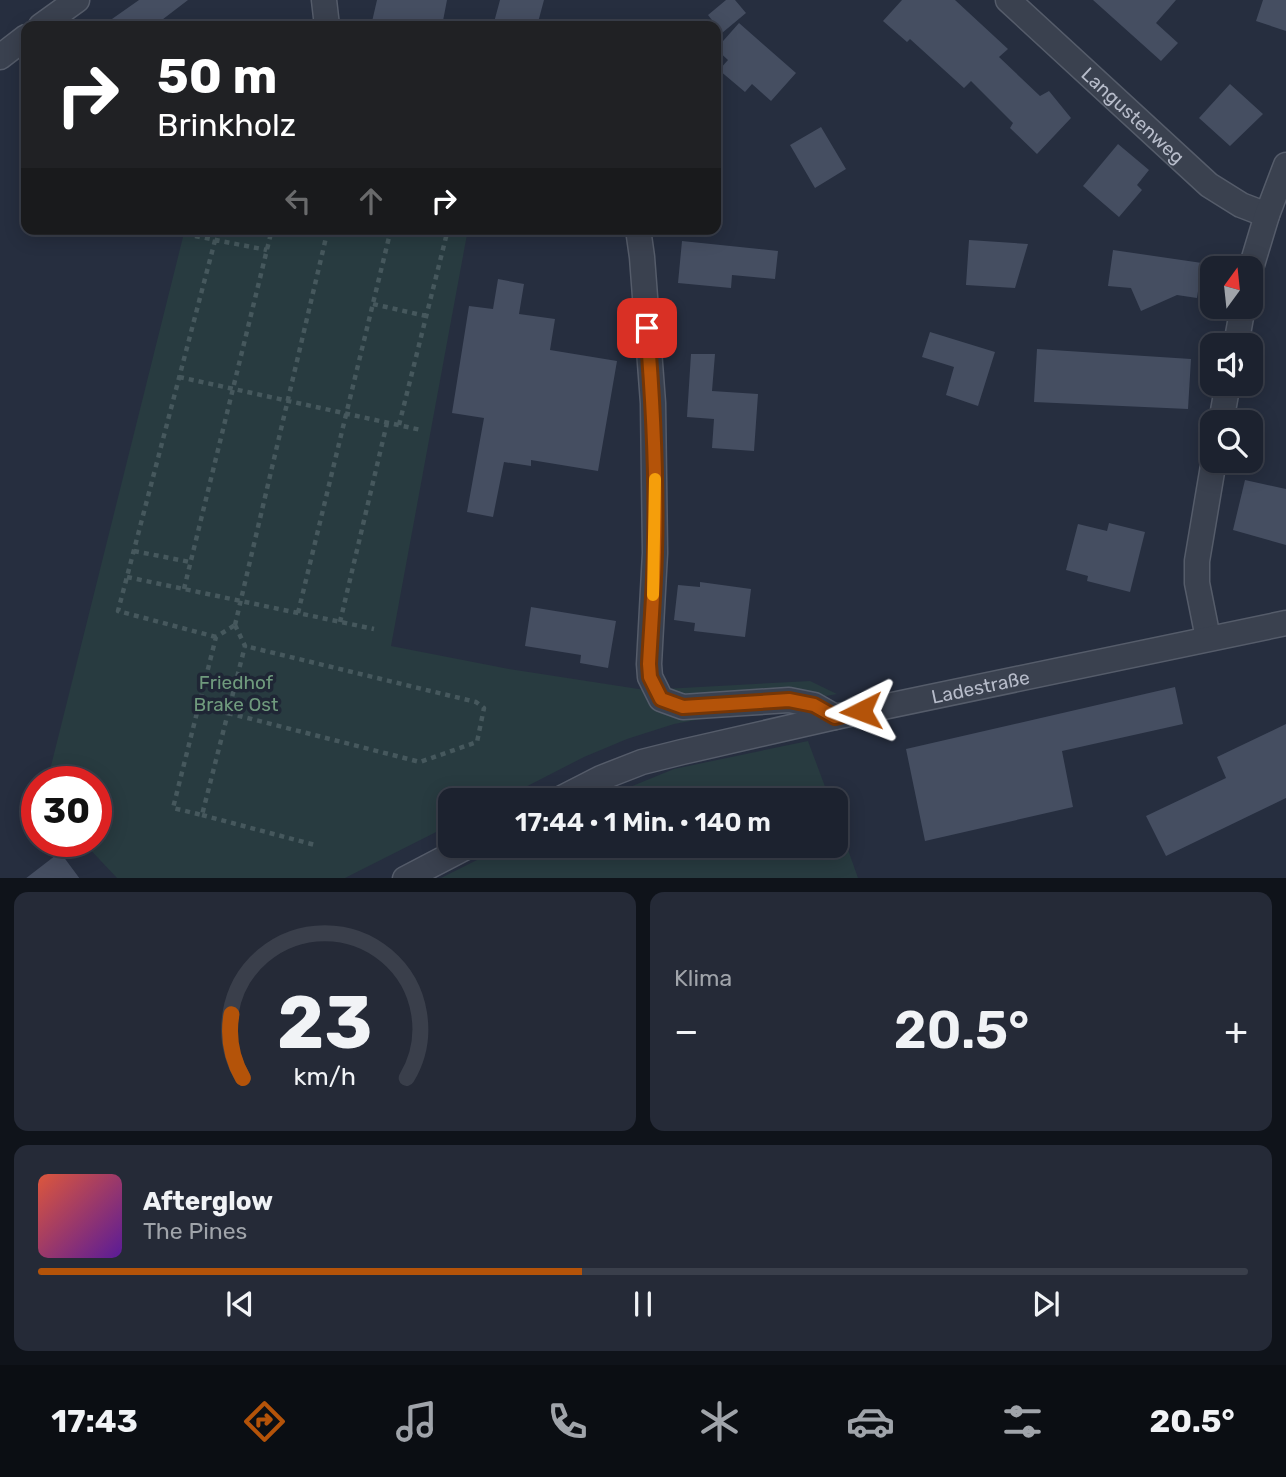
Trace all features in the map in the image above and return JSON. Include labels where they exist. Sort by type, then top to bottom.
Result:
[{"type":"street","points":[[48,21],[77,0]]},
{"type":"street","points":[[324,0],[326,21]]},
{"type":"street","name":"Langustenweg","points":[[1008,0],[1209,185],[1241,205],[1267,215]]},
{"type":"street","points":[[0,57],[21,41]]},
{"type":"street","points":[[1255,256],[1286,165]]},
{"type":"street","points":[[639,235],[653,403],[655,553],[650,677],[661,699],[683,707],[789,700],[814,705],[835,717]]},
{"type":"street","points":[[1208,638],[1197,583],[1197,561],[1212,473]]},
{"type":"street","name":"Ladestraße","points":[[581,788],[642,762],[835,717],[1286,623]]},
{"type":"street","points":[[405,878],[444,858]]},
{"type":"path","points":[[216,235],[118,611],[216,637]]},
{"type":"path","points":[[184,589],[271,235]]},
{"type":"path","points":[[202,815],[245,646],[236,625],[241,601],[327,235]]},
{"type":"path","points":[[298,613],[390,235]]},
{"type":"path","points":[[399,426],[446,235]]},
{"type":"path","points":[[195,236],[267,250]]},
{"type":"path","points":[[373,304],[426,316]]},
{"type":"path","points":[[179,377],[421,430]]},
{"type":"path","points":[[340,622],[387,423]]},
{"type":"path","points":[[134,551],[190,562]]},
{"type":"path","points":[[127,577],[373,629]]},
{"type":"path","points":[[236,625],[216,637],[173,807],[315,845]]},
{"type":"path","points":[[228,713],[420,762],[477,742],[484,708],[476,702],[245,646]]},
{"type":"green space","name":"Friedhof Brake Ost","points":[[184,235],[467,235],[391,646],[509,669],[645,690],[810,681],[837,694],[674,724],[584,757],[523,788],[438,788],[438,831],[345,878],[117,878],[97,857],[112,857],[112,766],[51,766]]},
{"type":"green space","points":[[808,741],[826,788],[627,788],[674,769]]},
{"type":"green space","points":[[848,850],[858,878],[441,878],[481,858],[848,858]]},
{"type":"building","points":[[139,0],[188,0],[161,21],[109,21]]},
{"type":"building","points":[[377,0],[447,0],[443,21],[372,21]]},
{"type":"building","points":[[500,0],[544,0],[538,21],[494,21]]},
{"type":"building","points":[[726,0],[735,0],[746,13],[722,33],[721,21],[713,21],[708,15]]},
{"type":"building","points":[[902,0],[955,0],[1008,49],[999,57],[1040,96],[1049,91],[1071,118],[1037,154],[1010,128],[1013,123],[971,81],[964,88],[910,39],[907,42],[883,21]]},
{"type":"building","points":[[1093,0],[1176,0],[1156,23],[1178,43],[1161,61]]},
{"type":"building","points":[[1263,0],[1286,0],[1286,31],[1256,21]]},
{"type":"building","points":[[739,23],[796,73],[771,101],[752,84],[745,92],[721,72],[728,60],[721,54],[721,43]]},
{"type":"building","points":[[1230,84],[1263,114],[1230,146],[1199,118]]},
{"type":"building","points":[[821,127],[846,169],[815,188],[790,145]]},
{"type":"building","points":[[1118,144],[1149,170],[1137,185],[1142,190],[1119,217],[1083,186]]},
{"type":"building","points":[[969,240],[1028,244],[1015,288],[966,285]]},
{"type":"building","points":[[682,241],[778,251],[775,279],[732,275],[731,288],[678,283]]},
{"type":"building","points":[[1113,250],[1200,263],[1197,298],[1177,295],[1141,311],[1131,288],[1108,286]]},
{"type":"building","points":[[498,279],[524,284],[519,314],[555,319],[550,350],[617,361],[598,471],[531,460],[531,466],[504,462],[493,517],[467,512],[484,418],[452,413],[469,306],[493,309]]},
{"type":"building","points":[[930,332],[995,352],[978,406],[946,395],[954,367],[922,357]]},
{"type":"building","points":[[1037,349],[1191,359],[1188,409],[1034,402]]},
{"type":"building","points":[[691,354],[715,354],[712,391],[758,394],[754,451],[712,448],[714,419],[687,417]]},
{"type":"building","points":[[1245,480],[1286,489],[1286,545],[1233,530]]},
{"type":"building","points":[[1109,523],[1145,532],[1130,592],[1087,581],[1088,576],[1066,570],[1078,524],[1107,531]]},
{"type":"building","points":[[700,582],[751,589],[745,637],[694,631],[695,623],[674,620],[678,585],[700,587]]},
{"type":"building","points":[[531,607],[616,621],[608,668],[580,663],[581,655],[525,646]]},
{"type":"building","points":[[1175,687],[1183,724],[1062,751],[1073,807],[925,841],[906,749]]},
{"type":"building","points":[[1286,724],[1286,798],[1166,856],[1146,816],[1226,778],[1217,757]]},
{"type":"building","points":[[54,857],[64,857],[79,878],[26,878]]},
{"type":"slow traffic","points":[[653,595],[655,479]]},
{"type":"route","points":[[647,328],[653,403],[655,488],[655,553],[649,664],[650,677],[661,699],[683,707],[789,700],[814,705],[835,717],[861,711]]}]
